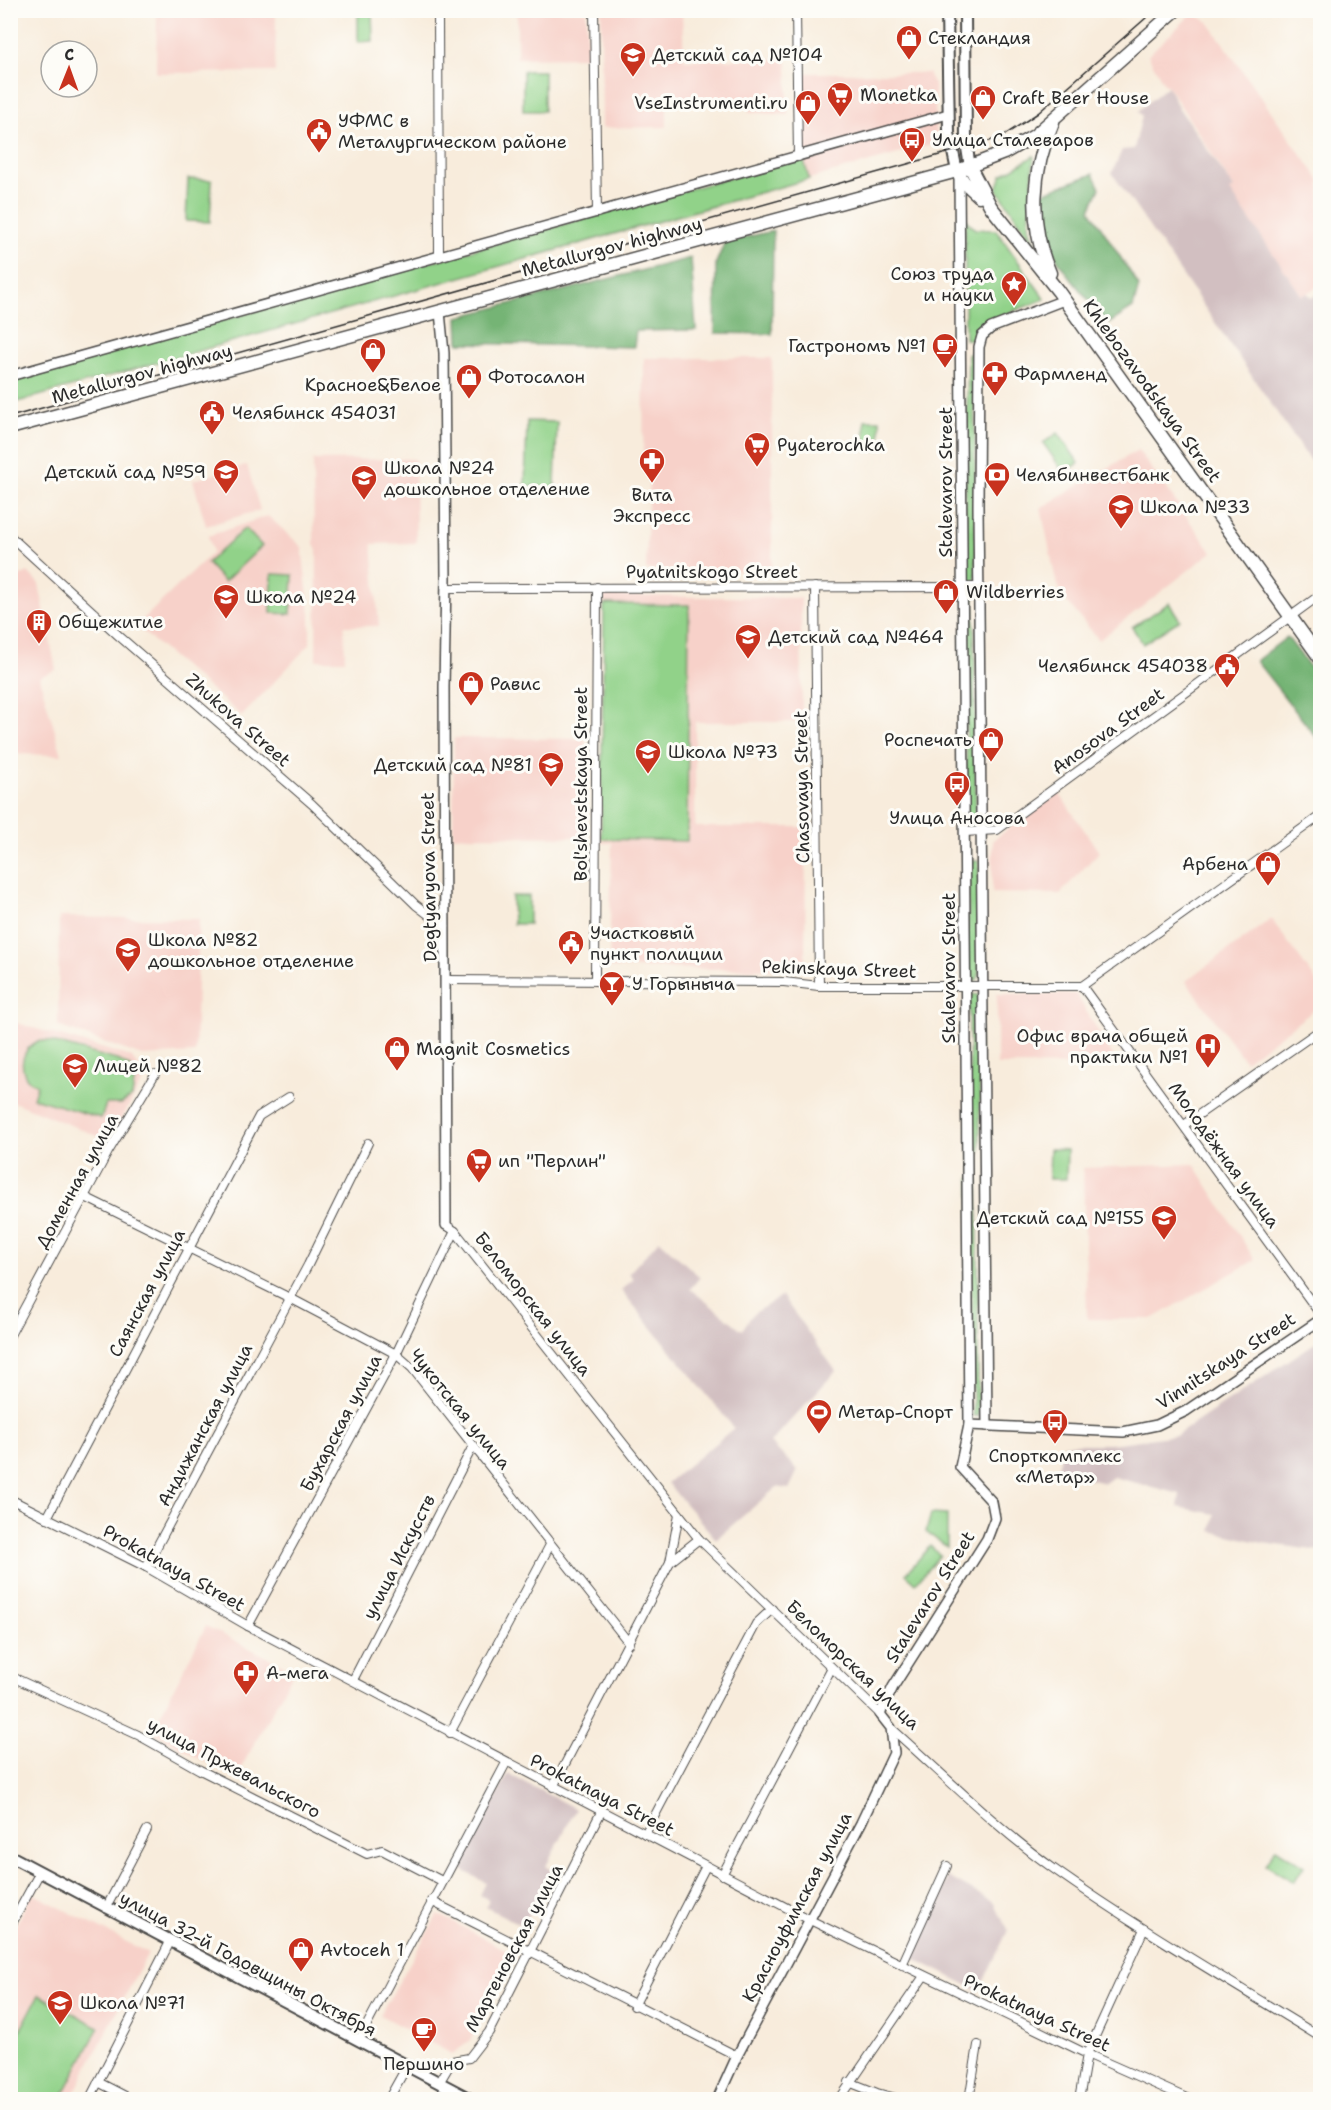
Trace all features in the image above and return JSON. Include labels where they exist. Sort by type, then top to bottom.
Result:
[{"type":"main road","name":"Stalevarov Street","points":[[947,10],[948,114],[951,146],[958,173]]},
{"type":"main road","points":[[965,10],[966,113],[970,166]]},
{"type":"main road","name":"Metallurgov highway","points":[[10,428],[958,173],[1020,145],[1176,10]]},
{"type":"main road","name":"Metallurgov highway","points":[[948,114],[966,113]]},
{"type":"main road","points":[[1056,116],[1040,156],[1035,214],[1040,250],[1061,295]]},
{"type":"main road","name":"Khlebozavodskaya Street","points":[[970,166],[991,207]]},
{"type":"main road","name":"Khlebozavodskaya Street","points":[[958,173],[991,207],[1061,295],[1320,658]]},
{"type":"main road","name":"улица 32-й Годовщины Октября","points":[[10,1856],[472,2100]]},
{"type":"street","points":[[438,10],[439,257]]},
{"type":"street","points":[[594,10],[597,213]]},
{"type":"street","points":[[796,10],[798,157]]},
{"type":"street","name":"Metallurgov highway","points":[[10,376],[948,114]]},
{"type":"street","name":"Stalevarov Street","points":[[880,1714],[893,1687],[987,1539],[995,1518],[992,1502],[960,1467],[969,1425],[962,342],[958,173]]},
{"type":"street","points":[[962,342],[979,347],[982,336],[991,328],[1055,306],[1061,295]]},
{"type":"street","name":"Degtyaryova Street","points":[[440,312],[444,353],[446,588],[444,687],[447,980],[444,1053],[446,1225]]},
{"type":"street","name":"Stalevarov Street","points":[[979,347],[987,1426]]},
{"type":"street","name":"Zhukova Street","points":[[10,536],[127,643],[312,804],[416,905],[445,927]]},
{"type":"street","name":"Chasovaya Street","points":[[815,587],[819,986]]},
{"type":"street","name":"Pyatnitskogo Street","points":[[446,588],[979,587]]},
{"type":"street","name":"Bol'shevstskaya Street","points":[[596,981],[597,588]]},
{"type":"street","name":"Anosova Street","points":[[965,832],[997,830],[1320,595]]},
{"type":"street","points":[[1082,986],[1320,816]]},
{"type":"street","name":"Pekinskaya Street","points":[[447,980],[784,982],[819,986],[1082,986]]},
{"type":"street","name":"Молодёжная улица","points":[[1082,986],[1320,1314]]},
{"type":"street","points":[[1184,1125],[1320,1030]]},
{"type":"street","name":"Доменная улица","points":[[10,1335],[154,1074]]},
{"type":"street","name":"Саянская улица","points":[[47,1518],[259,1116],[290,1096]]},
{"type":"street","points":[[290,1298],[368,1143]]},
{"type":"street","points":[[967,1164],[984,1164]]},
{"type":"street","name":"Чукотская улица","points":[[85,1197],[290,1298],[396,1354],[412,1368],[472,1448],[629,1643]]},
{"type":"street","name":"Беломорская улица","points":[[446,1225],[455,1231],[699,1539],[880,1714],[891,1728],[1010,1834],[1053,1868],[1144,1929],[1320,2037]]},
{"type":"street","name":"Бухарская улица","points":[[248,1626],[396,1354],[455,1231]]},
{"type":"street","name":"Андижанская улица","points":[[147,1567],[290,1298]]},
{"type":"street","name":"Vinnitskaya Street","points":[[969,1425],[1123,1432],[1157,1425],[1186,1411],[1320,1320]]},
{"type":"street","name":"улица Искусств","points":[[353,1680],[472,1448]]},
{"type":"street","name":"Prokatnaya Street","points":[[10,1498],[147,1567],[248,1626],[506,1763],[810,1920],[1087,2054],[1182,2098],[1191,2100]]},
{"type":"street","points":[[553,1787],[670,1562],[679,1514]]},
{"type":"street","points":[[670,1562],[699,1539]]},
{"type":"street","points":[[450,1733],[550,1545]]},
{"type":"street","points":[[645,1834],[756,1624],[772,1609]]},
{"type":"street","points":[[723,1875],[831,1669]]},
{"type":"street","name":"улица Пржевальского","points":[[10,1676],[138,1735],[200,1770],[367,1854],[382,1850],[442,1881]]},
{"type":"street","name":"Красноуфимская улица","points":[[717,2100],[736,2056],[810,1920],[894,1753],[891,1728]]},
{"type":"street","points":[[359,2040],[506,1763]]},
{"type":"street","name":"Мартеновская улица","points":[[440,2083],[452,2061],[469,2058],[489,2032],[601,1812]]},
{"type":"street","points":[[106,1908],[147,1830]]},
{"type":"street","points":[[634,2006],[706,1866]]},
{"type":"street","points":[[902,1965],[947,1866]]},
{"type":"street","points":[[10,1927],[39,1872]]},
{"type":"street","points":[[431,1901],[736,2056]]},
{"type":"street","points":[[1079,2100],[1087,2054],[1144,1929]]},
{"type":"street","points":[[89,2100],[171,1940]]},
{"type":"street","points":[[839,2100],[849,2082],[924,1976]]},
{"type":"street","points":[[969,2100],[978,2045]]},
{"type":"street","points":[[388,2100],[407,2066]]},
{"type":"street","points":[[98,2082],[133,2100]]},
{"type":"street","points":[[849,2082],[877,2094],[903,2100]]},
{"type":"shaded area","points":[[157,11],[276,11],[275,72],[156,73]]},
{"type":"shaded area","points":[[517,11],[586,11],[588,57],[517,58]]},
{"type":"shaded area","points":[[601,11],[682,11],[684,60],[787,59],[788,115],[749,112],[748,100],[667,98],[667,127],[602,128]]},
{"type":"shaded area","points":[[1193,13],[1208,22],[1320,181],[1320,285],[1302,296],[1229,191],[1234,188],[1168,86],[1164,84],[1148,55]]},
{"type":"shaded area","points":[[800,73],[928,73],[934,85],[937,143],[809,179],[799,133]]},
{"type":"shaded area","points":[[1168,86],[1178,107],[1234,188],[1230,191],[1302,296],[1307,293],[1312,298],[1320,291],[1320,475],[1112,173],[1122,150],[1134,149],[1142,116],[1138,111]]},
{"type":"shaded area","points":[[644,358],[772,358],[772,571],[646,570],[649,476],[643,473]]},
{"type":"shaded area","name":"Школа №33","points":[[1138,450],[1212,552],[1099,640],[1064,598],[1056,581],[1041,508]]},
{"type":"shaded area","points":[[415,459],[416,543],[372,544],[379,626],[344,626],[345,660],[316,660],[317,549],[314,544],[313,460]]},
{"type":"shaded area","name":"Детский сад №59","points":[[247,465],[260,510],[206,526],[193,480]]},
{"type":"shaded area","name":"Школа №24","points":[[268,516],[302,547],[310,614],[310,644],[242,716],[136,626],[213,552],[208,536]]},
{"type":"shaded area","points":[[28,572],[39,584],[56,670],[39,677],[62,755],[11,754],[11,581]]},
{"type":"shaded area","name":"Школа №73","points":[[604,596],[801,598],[802,722],[695,722],[695,827],[806,827],[805,969],[609,968],[612,843],[600,843]]},
{"type":"shaded area","points":[[454,738],[585,739],[584,837],[453,836]]},
{"type":"shaded area","points":[[1059,793],[1099,852],[1060,894],[992,893],[993,840]]},
{"type":"shaded area","name":"Школа №82 дошкольное отделение","points":[[59,917],[199,919],[195,1053],[142,1056],[58,1026]]},
{"type":"shaded area","points":[[1271,919],[1320,986],[1320,1006],[1245,1061],[1186,981]]},
{"type":"shaded area","points":[[997,994],[1076,994],[1119,1066],[997,1065]]},
{"type":"shaded area","name":"Лицей №82","points":[[10,1021],[131,1057],[145,1076],[110,1141],[11,1101]]},
{"type":"shaded area","name":"Детский сад №155","points":[[1194,1164],[1255,1260],[1152,1319],[1087,1319],[1083,1168]]},
{"type":"shaded area","points":[[659,1240],[700,1277],[690,1289],[742,1330],[753,1314],[782,1296],[836,1371],[770,1443],[798,1470],[789,1489],[777,1487],[716,1539],[667,1483],[734,1428],[621,1290],[634,1279],[629,1273]]},
{"type":"shaded area","points":[[1318,1341],[1320,1344],[1320,1551],[1263,1543],[1211,1531],[1215,1514],[1178,1507],[1180,1494],[1113,1477],[1105,1483],[1057,1472],[1064,1444],[1111,1444],[1177,1435]]},
{"type":"shaded area","points":[[206,1626],[294,1671],[235,1779],[152,1731]]},
{"type":"shaded area","points":[[508,1774],[576,1809],[546,1866],[552,1870],[523,1926],[486,1907],[489,1900],[480,1895],[486,1883],[459,1868]]},
{"type":"shaded area","points":[[948,1877],[993,1902],[1008,1930],[979,1991],[909,1956]]},
{"type":"shaded area","name":"Школа №71","points":[[32,1893],[148,1953],[71,2099],[11,2100],[11,1935]]},
{"type":"shaded area","points":[[438,1914],[516,1955],[470,2041],[452,2054],[380,2015]]},
{"type":"green space","points":[[358,13],[372,13],[373,41],[358,42]]},
{"type":"green space","points":[[523,71],[544,71],[544,111],[523,111]]},
{"type":"green space","points":[[1034,156],[1029,226],[1034,244],[997,189],[1002,175]]},
{"type":"green space","points":[[803,157],[809,179],[14,403],[11,400],[10,380]]},
{"type":"green space","points":[[1093,174],[1100,188],[1090,210],[1139,286],[1133,308],[1108,324],[1059,263],[1045,235],[1043,223],[1042,193]]},
{"type":"green space","points":[[188,179],[212,180],[210,222],[186,221]]},
{"type":"green space","points":[[965,219],[975,229],[996,230],[1045,299],[988,321],[975,331],[975,340],[965,339]]},
{"type":"green space","points":[[773,231],[772,334],[715,333],[716,263],[725,242]]},
{"type":"green space","points":[[691,258],[696,330],[636,331],[634,347],[459,343],[458,317]]},
{"type":"green space","points":[[974,353],[976,580],[967,583],[964,580],[968,354]]},
{"type":"green space","points":[[865,420],[880,420],[880,450],[865,450]]},
{"type":"green space","points":[[527,421],[557,422],[555,487],[525,486]]},
{"type":"green space","points":[[1058,433],[1079,463],[1064,473],[1043,443]]},
{"type":"green space","points":[[245,528],[262,546],[224,582],[207,563]]},
{"type":"green space","points":[[272,574],[293,575],[291,614],[271,613]]},
{"type":"green space","points":[[967,596],[974,597],[976,828],[966,829]]},
{"type":"green space","points":[[1169,603],[1180,620],[1143,644],[1132,627]]},
{"type":"green space","points":[[604,604],[689,605],[687,841],[601,839]]},
{"type":"green space","points":[[1287,637],[1320,680],[1320,742],[1256,661]]},
{"type":"green space","points":[[969,861],[979,861],[979,975],[977,980],[970,981],[967,977]]},
{"type":"green space","points":[[512,896],[529,896],[529,924],[513,924]]},
{"type":"green space","points":[[969,994],[979,995],[980,1153],[970,1153]]},
{"type":"green space","points":[[38,1041],[48,1041],[120,1061],[131,1068],[135,1075],[132,1097],[121,1104],[106,1104],[101,1118],[33,1098],[37,1085],[27,1079],[23,1062],[29,1048]]},
{"type":"green space","points":[[1050,1149],[1067,1150],[1066,1179],[1049,1179]]},
{"type":"green space","points":[[970,1178],[978,1178],[978,1416],[973,1416]]},
{"type":"green space","points":[[931,1514],[947,1515],[947,1547],[926,1532]]},
{"type":"green space","points":[[930,1546],[940,1555],[916,1583],[906,1574]]},
{"type":"green space","points":[[1276,1848],[1304,1866],[1294,1882],[1266,1865]]},
{"type":"green space","points":[[39,1995],[99,2027],[61,2099],[11,2099],[11,2048]]},
{"type":"tram line","points":[[10,417],[1000,138],[1038,113],[1155,10]]},
{"type":"place","name":"Стекландия","points":[[909,61]]},
{"type":"place","name":"Детский сад №104","points":[[633,78]]},
{"type":"place","name":"Monetka","points":[[840,118]]},
{"type":"place","name":"Craft Beer House","points":[[983,121]]},
{"type":"place","name":"VseInstrumenti.ru","points":[[808,126]]},
{"type":"place","name":"УФМС в Металургическом районе","points":[[319,154]]},
{"type":"place","name":"Улица Сталеваров","points":[[912,163]]},
{"type":"place","name":"Союз труда и науки","points":[[1014,307]]},
{"type":"place","name":"Гастрономъ №1","points":[[945,369]]},
{"type":"place","name":"Красное&Белое","points":[[373,374]]},
{"type":"place","name":"Фармленд","points":[[995,397]]},
{"type":"place","name":"Фотосалон","points":[[469,400]]},
{"type":"place","name":"Челябинск 454031","points":[[212,436]]},
{"type":"place","name":"Pyaterochka","points":[[757,468]]},
{"type":"place","name":"Вита Экспресс","points":[[652,484]]},
{"type":"place","name":"Детский сад №59","points":[[226,495]]},
{"type":"place","name":"Челябинвестбанк","points":[[997,498]]},
{"type":"place","name":"Школа №24 дошкольное отделение","points":[[364,501]]},
{"type":"place","name":"Школа №33","points":[[1121,530]]},
{"type":"place","name":"Wildberries","points":[[946,615]]},
{"type":"place","name":"Школа №24","points":[[226,620]]},
{"type":"place","name":"Общежитие","points":[[39,645]]},
{"type":"place","name":"Детский сад №464","points":[[748,660]]},
{"type":"place","name":"Челябинск 454038","points":[[1227,689]]},
{"type":"place","name":"Равис","points":[[471,707]]},
{"type":"place","name":"Роспечать","points":[[991,763]]},
{"type":"place","name":"Школа №73","points":[[648,775]]},
{"type":"place","name":"Детский сад №81","points":[[551,788]]},
{"type":"place","name":"Улица Аносова","points":[[957,807]]},
{"type":"place","name":"Арбена","points":[[1268,887]]},
{"type":"place","name":"Участковый пункт полиции","points":[[571,966]]},
{"type":"place","name":"Школа №82 дошкольное отделение","points":[[128,973]]},
{"type":"place","name":"У Горыныча","points":[[612,1007]]},
{"type":"place","name":"Офис врача общей практики №1","points":[[1208,1069]]},
{"type":"place","name":"Magnit Cosmetics","points":[[397,1072]]},
{"type":"place","name":"Лицей №82","points":[[75,1089]]},
{"type":"place","name":"ип \"Перлин\"","points":[[479,1184]]},
{"type":"place","name":"Детский сад №155","points":[[1164,1241]]},
{"type":"place","name":"Метар-Спорт","points":[[819,1435]]},
{"type":"place","name":"Спорткомплекс «Метар»","points":[[1055,1445]]},
{"type":"place","name":"А-мега","points":[[246,1696]]},
{"type":"place","name":"Avtoceh 1","points":[[301,1973]]},
{"type":"place","name":"Школа №71","points":[[60,2026]]},
{"type":"place","name":"Першино","points":[[424,2053]]}]
